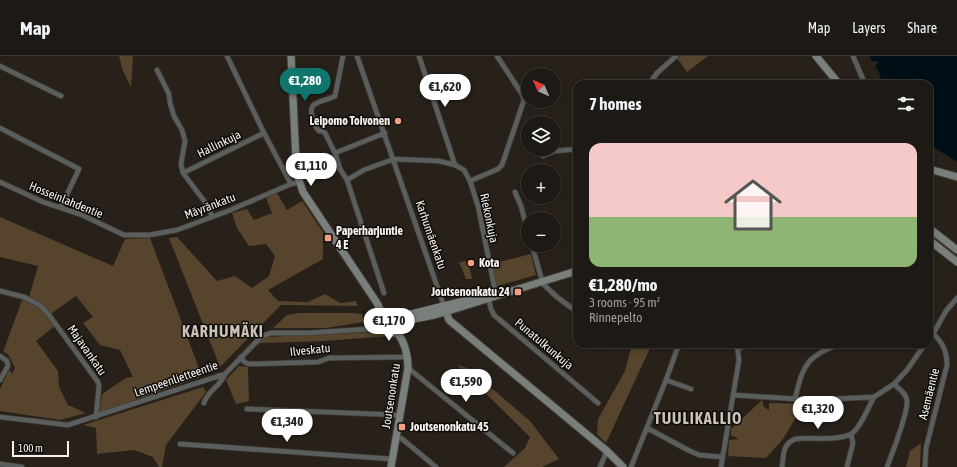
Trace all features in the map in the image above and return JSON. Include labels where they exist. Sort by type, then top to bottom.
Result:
[{"type":"street","points":[[227,56],[264,133],[291,184]]},
{"type":"street","points":[[291,56],[296,161],[299,182],[303,192],[377,303],[382,314],[382,326],[384,330],[390,333],[406,321],[573,272]]},
{"type":"street","points":[[343,56],[335,96],[314,104],[311,107],[310,112],[316,128],[318,131],[324,133],[340,169],[347,180],[384,293]]},
{"type":"street","name":"Karhumäenkatu","points":[[357,56],[449,320],[607,451],[623,467]]},
{"type":"street","points":[[419,56],[455,165]]},
{"type":"street","points":[[470,181],[498,169],[502,165],[524,100],[519,89],[497,56]]},
{"type":"street","points":[[652,80],[657,73],[676,56]]},
{"type":"street","points":[[816,56],[836,80]]},
{"type":"street","points":[[853,56],[863,80]]},
{"type":"street","points":[[0,66],[61,96]]},
{"type":"street","points":[[158,70],[169,94],[174,116],[182,130],[185,141],[181,164],[183,173],[205,202],[212,216]]},
{"type":"street","points":[[0,128],[79,169],[61,207]]},
{"type":"street","name":"Hallinkuja","points":[[183,173],[264,133]]},
{"type":"street","points":[[334,153],[385,133]]},
{"type":"street","points":[[561,150],[573,149]]},
{"type":"street","points":[[347,180],[364,170],[394,159],[439,161],[455,165]]},
{"type":"street","name":"Riekonkuja","points":[[455,165],[464,170],[470,181],[478,206],[491,296]]},
{"type":"street","points":[[933,170],[957,177]]},
{"type":"street","name":"Hosseinlahdentie","points":[[0,182],[43,202],[61,207],[124,235]]},
{"type":"street","name":"Mäyränkatu","points":[[124,235],[148,235],[177,230],[299,182]]},
{"type":"street","points":[[515,192],[523,212]]},
{"type":"street","points":[[933,231],[957,250]]},
{"type":"street","points":[[933,243],[957,262]]},
{"type":"street","points":[[534,252],[542,281],[557,297],[573,309]]},
{"type":"street","name":"Majavankatu","points":[[0,291],[24,297],[36,302],[49,315],[98,382],[99,386],[96,417]]},
{"type":"street","name":"Punatulkunkuja","points":[[491,296],[491,308],[494,315],[598,403]]},
{"type":"street","points":[[933,330],[957,298]]},
{"type":"street","points":[[377,303],[387,312],[405,316],[445,309]]},
{"type":"street","points":[[382,322],[386,315],[393,314],[400,319],[398,328]]},
{"type":"street","name":"Lempeenlietteentie","points":[[369,329],[382,322]]},
{"type":"street","name":"Joutsenonkatu","points":[[392,463],[408,368],[408,357],[398,328]]},
{"type":"street","name":"Lempeenlietteentie","points":[[0,417],[68,425],[225,374],[262,336],[271,333],[308,333],[369,329],[384,330]]},
{"type":"street","name":"Asemäentie","points":[[925,467],[926,448],[947,365],[944,347],[941,341],[933,335]]},
{"type":"street","points":[[631,467],[678,348]]},
{"type":"street","points":[[721,467],[734,395],[739,360],[738,348]]},
{"type":"street","points":[[795,399],[802,374],[808,362],[816,355],[831,348]]},
{"type":"street","points":[[847,467],[853,443],[852,434],[874,397],[894,384],[907,370],[922,348]]},
{"type":"street","points":[[0,356],[7,361],[8,366],[0,380]]},
{"type":"street","name":"Ilveskatu","points":[[240,358],[246,363],[250,364],[318,362],[329,358],[408,357]]},
{"type":"street","points":[[408,368],[514,453]]},
{"type":"street","points":[[204,403],[209,394],[220,383],[225,374]]},
{"type":"street","points":[[666,380],[691,389]]},
{"type":"street","points":[[888,467],[908,400],[903,392],[894,384]]},
{"type":"street","points":[[734,395],[812,400],[874,397]]},
{"type":"street","points":[[247,409],[400,415]]},
{"type":"street","points":[[647,428],[700,455],[722,457]]},
{"type":"street","points":[[782,467],[784,449],[788,442],[795,439],[838,437],[852,434]]},
{"type":"street","points":[[396,438],[401,438],[436,467]]},
{"type":"street","points":[[180,444],[392,463]]},
{"type":"street","points":[[600,467],[607,451]]},
{"type":"street","points":[[0,464],[22,467]]},
{"type":"shaded area","points":[[119,56],[133,56],[131,87],[123,71]]},
{"type":"shaded area","points":[[680,56],[708,56],[687,72],[677,58]]},
{"type":"shaded area","points":[[870,56],[957,56],[957,162],[933,146],[933,80],[881,80],[879,72],[875,66],[878,63],[877,61],[872,61]]},
{"type":"shaded area","points":[[277,193],[287,210],[302,201],[323,232],[323,259],[268,290],[278,301],[308,302],[325,294],[340,303],[356,301],[358,306],[281,305],[220,367],[169,238],[177,237],[217,281],[235,276],[252,288],[269,276],[275,256],[266,244],[249,246],[237,228],[232,213],[247,209],[254,220],[272,213],[266,198]]},
{"type":"shaded area","points":[[0,217],[113,266],[125,239],[150,238],[202,376],[99,413],[102,394],[126,378],[133,377],[120,350],[100,345],[83,323],[93,317],[76,296],[48,316],[55,326],[36,341],[58,371],[59,387],[68,405],[86,413],[60,420],[0,411],[0,389],[9,370],[12,374],[15,368],[8,354],[3,352],[22,300],[28,301],[38,266],[0,257]]},
{"type":"shaded area","points":[[531,254],[536,275],[497,286],[491,264]]},
{"type":"shaded area","points":[[468,261],[472,279],[466,279],[459,262]]},
{"type":"shaded area","points":[[299,313],[362,314],[364,322],[326,328],[273,328],[287,315]]},
{"type":"shaded area","points":[[371,332],[383,333],[389,336],[325,341],[261,343],[257,345],[262,338],[267,337]]},
{"type":"shaded area","points":[[631,348],[650,348],[606,443],[597,434],[598,419],[625,371]]},
{"type":"shaded area","points":[[457,365],[468,368],[530,421],[559,459],[542,467],[504,467],[525,448],[530,437]]},
{"type":"shaded area","points":[[239,366],[248,367],[249,401],[236,404],[226,380]]},
{"type":"shaded area","points":[[203,387],[206,392],[166,445],[162,467],[159,467],[153,457],[134,450],[97,454],[96,428],[83,425]]},
{"type":"shaded area","points":[[762,400],[764,407],[769,410],[769,403],[804,404],[783,439],[766,458],[728,456],[729,440],[739,439],[731,435],[731,429]]},
{"type":"shaded area","points":[[921,443],[920,467],[906,467],[910,451]]},
{"type":"place","name":"Leipomo Toivonen","points":[[398,121]]},
{"type":"place","name":"Paperharjuntie 4 E","points":[[328,238]]},
{"type":"place","name":"Kota","points":[[471,263]]},
{"type":"place","name":"Joutsenonkatu 24","points":[[518,292]]},
{"type":"place","name":"Joutsenonkatu 45","points":[[402,427]]},
{"type":"district","name":"KARHUMÄKI","points":[[223,331]]},
{"type":"district","name":"TUULIKALLIO","points":[[698,418]]}]
